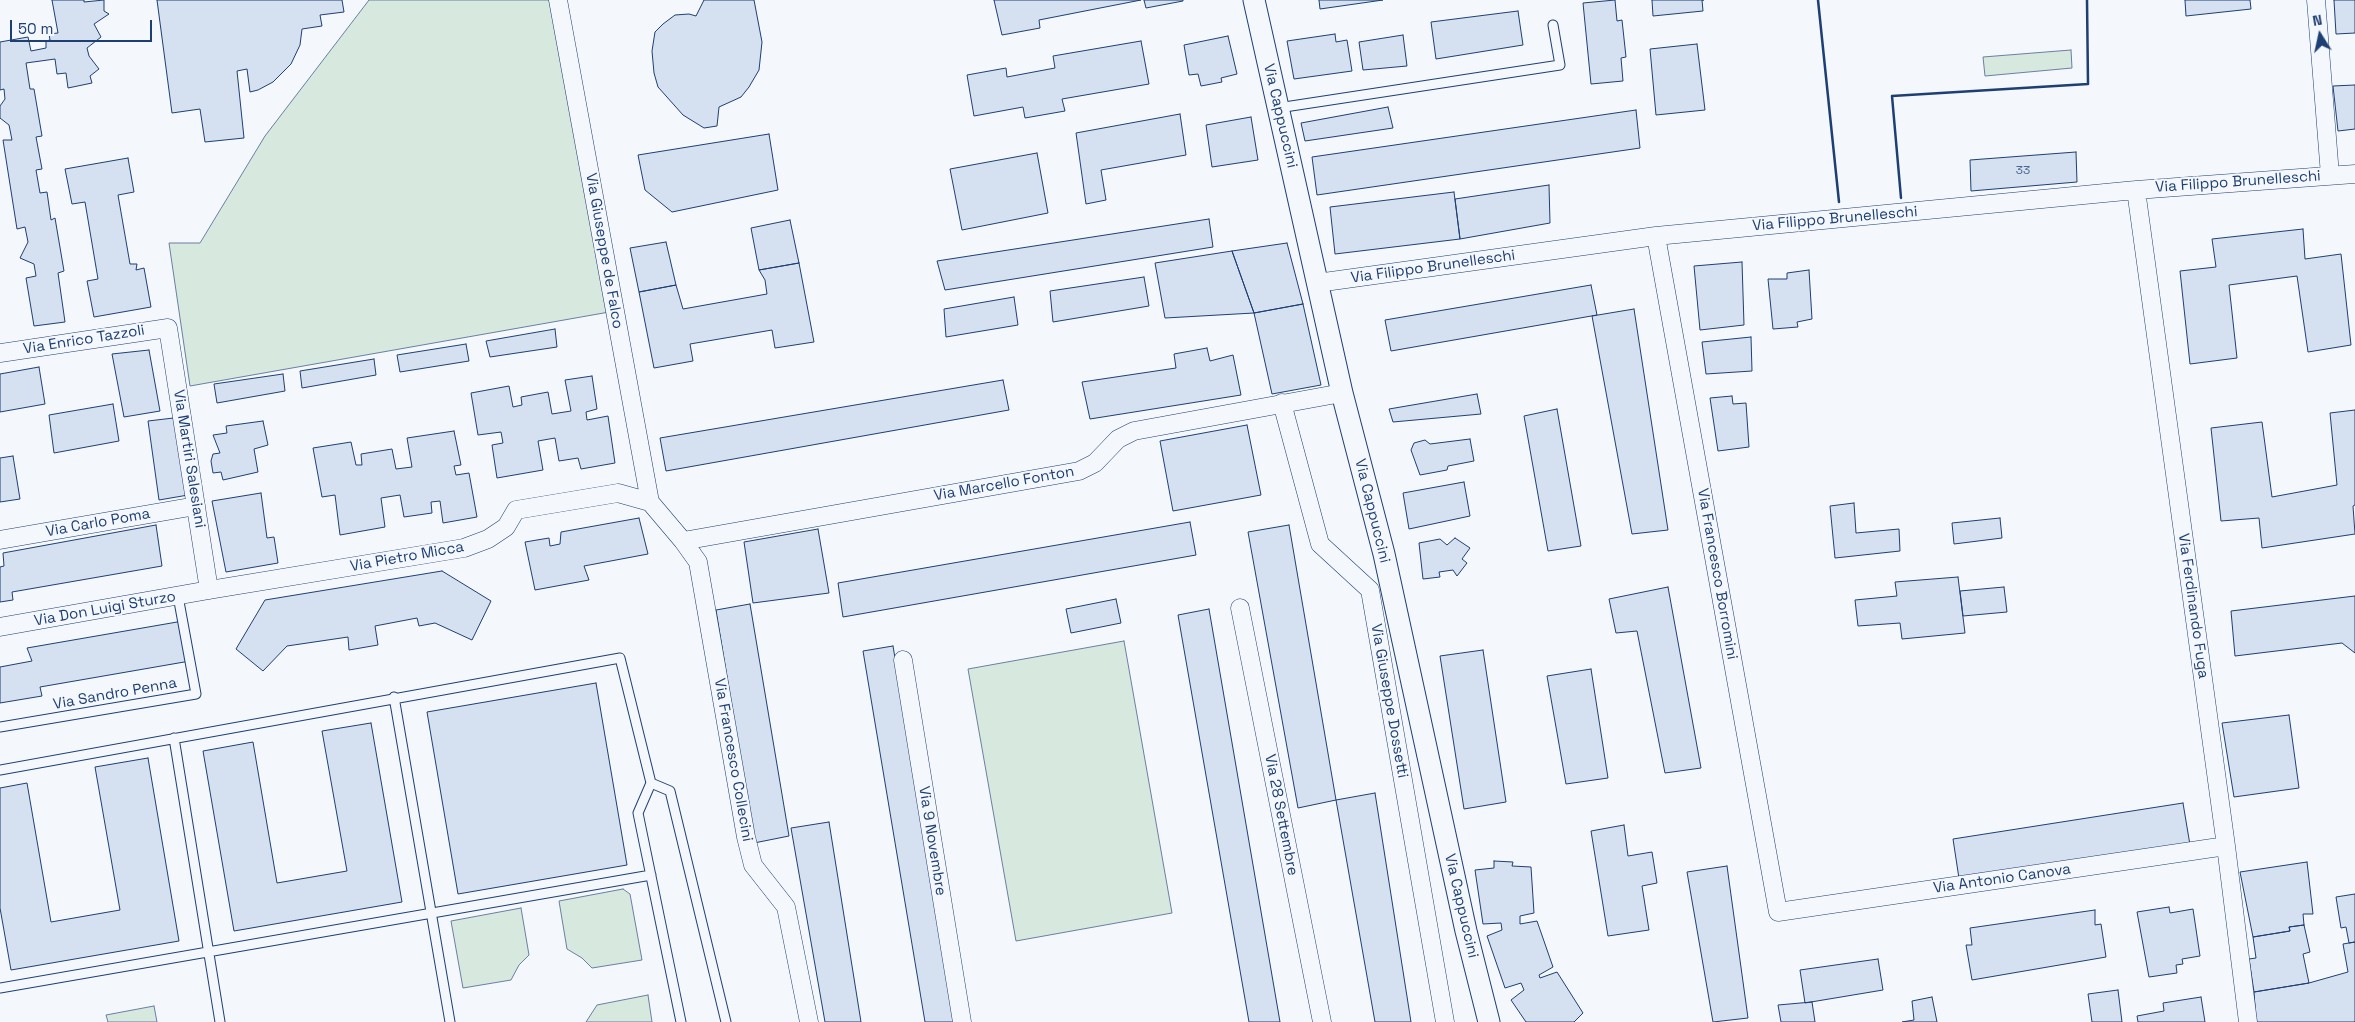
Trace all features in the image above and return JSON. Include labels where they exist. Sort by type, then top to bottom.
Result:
[{"type":"street","name":"Via Giuseppe de Falco","points":[[558,0],[650,502]]},
{"type":"street","name":"Via Cappuccini","points":[[1254,0],[1342,393],[1384,554],[1466,931],[1489,1022]]},
{"type":"street","points":[[2316,0],[2330,175]]},
{"type":"street","name":"Via Filippo Brunelleschi","points":[[1317,283],[1656,236],[2136,190],[2355,174]]},
{"type":"street","name":"Via Ferdinando Fuga","points":[[2136,190],[2226,846],[2248,1022]]},
{"type":"street","name":"Via Francesco Borromini","points":[[1656,236],[1778,912]]},
{"type":"street","name":"Via Enrico Tazzoli","points":[[0,353],[168,328]]},
{"type":"street","name":"Via Martiri Salesiani","points":[[168,328],[209,590]]},
{"type":"street","name":"Via Marcello Fonton","points":[[684,541],[1079,471],[1095,463],[1118,439],[1134,431],[1342,393]]},
{"type":"street","name":"Via Giuseppe Dossetti","points":[[1282,403],[1320,544],[1370,590],[1445,1022]]},
{"type":"street","name":"Via Pietro Micca","points":[[209,590],[464,548],[488,540],[506,527],[516,510],[618,493],[650,502]]},
{"type":"street","name":"Via Francesco Collecini","points":[[650,502],[684,541],[698,562],[746,837],[754,865],[786,908],[809,1022]]},
{"type":"street","name":"Via Carlo Poma","points":[[0,540],[196,506]]},
{"type":"street","name":"Via Don Luigi Sturzo","points":[[0,627],[209,590]]},
{"type":"street","name":"Via 28 Settembre","points":[[1240,608],[1322,1022]]},
{"type":"street","name":"Via 9 Novembre","points":[[903,660],[962,1022]]},
{"type":"street","name":"Via Antonio Canova","points":[[1778,912],[2226,846]]},
{"type":"lane","points":[[1278,108],[1560,65],[1553,25]]},
{"type":"lane","name":"Via Sandro Penna","points":[[0,727],[196,694],[178,596]]},
{"type":"lane","points":[[0,770],[394,697],[620,658],[651,783],[638,812],[681,1022]]},
{"type":"lane","points":[[394,697],[450,1022]]},
{"type":"lane","points":[[174,738],[220,1022]]},
{"type":"lane","points":[[651,783],[670,791],[726,1022]]},
{"type":"lane","points":[[0,988],[651,875]]},
{"type":"shaded area","points":[[369,0],[551,0],[615,311],[190,386],[169,243],[200,243],[265,136]]},
{"type":"shaded area","points":[[2071,50],[2072,68],[1985,76],[1983,57]]},
{"type":"shaded area","points":[[1124,641],[1172,913],[1016,941],[968,669]]},
{"type":"shaded area","points":[[623,889],[630,894],[642,960],[592,968],[582,958],[567,949],[559,901]]},
{"type":"shaded area","points":[[521,908],[529,955],[519,965],[511,980],[463,988],[451,921]]},
{"type":"shaded area","points":[[648,995],[652,1022],[586,1022],[597,1005]]},
{"type":"shaded area","points":[[154,1006],[157,1022],[108,1022],[106,1015]]},
{"type":"building","points":[[52,0],[84,0],[84,2],[104,0],[104,11],[109,14],[94,24],[101,37],[87,48],[89,56],[99,69],[90,76],[92,83],[68,88],[66,73],[57,74],[55,59],[26,63],[30,89],[34,89],[42,136],[36,137],[42,169],[36,170],[40,193],[47,192],[51,220],[55,218],[64,271],[58,273],[65,322],[34,326],[26,278],[36,276],[34,264],[20,258],[28,242],[25,227],[17,229],[3,140],[12,140],[9,125],[0,118],[0,106],[5,99],[4,89],[0,90],[0,42],[28,37],[31,51],[46,48],[46,41],[50,40],[49,34],[58,33]]},
{"type":"building","points":[[157,0],[342,0],[344,12],[320,15],[322,26],[302,29],[300,45],[291,64],[273,82],[250,92],[247,69],[237,71],[244,138],[205,142],[200,109],[172,113]]},
{"type":"building","points":[[704,0],[754,0],[762,42],[759,70],[749,87],[741,97],[719,107],[717,126],[704,128],[683,115],[658,87],[654,73],[652,51],[655,32],[663,24],[675,15],[689,14],[696,16]]},
{"type":"building","points":[[994,0],[1141,0],[1039,20],[1040,28],[1002,35]]},
{"type":"building","points":[[1144,0],[1183,0],[1183,1],[1146,8]]},
{"type":"building","points":[[1319,0],[1383,0],[1320,9]]},
{"type":"building","points":[[1615,0],[1617,21],[1622,20],[1626,57],[1621,58],[1623,81],[1591,84],[1583,3]]},
{"type":"building","points":[[1652,0],[1702,0],[1703,11],[1653,16]]},
{"type":"building","points":[[2185,0],[2250,0],[2251,9],[2186,16]]},
{"type":"building","points":[[2334,0],[2355,0],[2355,33],[2336,34]]},
{"type":"building","points":[[1518,11],[1523,45],[1436,59],[1431,22]]},
{"type":"building","points":[[1335,34],[1336,42],[1347,40],[1352,71],[1294,79],[1287,41]]},
{"type":"building","points":[[1403,35],[1407,66],[1363,70],[1359,42]]},
{"type":"building","points":[[1228,36],[1237,74],[1221,78],[1222,82],[1201,86],[1198,74],[1189,75],[1184,45]]},
{"type":"building","points":[[1141,41],[1149,84],[1062,99],[1065,111],[1025,118],[1023,107],[974,116],[967,75],[1006,68],[1007,77],[1055,68],[1053,56]]},
{"type":"building","points":[[1697,44],[1705,110],[1656,115],[1650,49]]},
{"type":"building","points":[[2355,85],[2355,129],[2338,131],[2333,86]]},
{"type":"building","points":[[1388,107],[1393,128],[1305,141],[1301,123]]},
{"type":"building","points":[[1636,110],[1640,148],[1317,195],[1312,157]]},
{"type":"building","points":[[1180,114],[1186,155],[1101,170],[1106,200],[1086,204],[1076,133]]},
{"type":"building","points":[[1251,117],[1258,160],[1212,167],[1206,125]]},
{"type":"building","points":[[769,134],[778,190],[672,212],[645,190],[638,155]]},
{"type":"building","points":[[2076,152],[2077,182],[1971,191],[1970,160]]},
{"type":"building","points":[[1037,153],[1048,213],[962,230],[950,169]]},
{"type":"building","points":[[128,158],[134,192],[118,195],[130,264],[137,264],[136,270],[144,268],[151,307],[94,317],[87,281],[98,279],[85,202],[72,204],[65,169]]},
{"type":"building","points":[[1549,185],[1550,223],[1460,239],[1455,199]]},
{"type":"building","points":[[1454,192],[1460,239],[1335,254],[1330,207]]},
{"type":"building","points":[[1209,219],[1213,247],[945,290],[937,261]]},
{"type":"building","points":[[790,220],[799,263],[759,270],[751,228]]},
{"type":"building","points":[[2303,229],[2305,259],[2341,254],[2351,345],[2308,352],[2297,276],[2229,285],[2237,358],[2190,364],[2180,271],[2216,267],[2212,239]]},
{"type":"building","points":[[666,242],[676,285],[639,292],[630,248]]},
{"type":"building","points":[[1287,243],[1303,304],[1254,313],[1232,251]]},
{"type":"building","points":[[1232,251],[1254,313],[1165,318],[1155,263]]},
{"type":"building","points":[[1742,262],[1744,325],[1700,330],[1694,266]]},
{"type":"building","points":[[799,263],[814,342],[775,348],[772,330],[690,344],[693,361],[654,368],[639,292],[676,285],[683,309],[767,294],[765,280],[759,270]]},
{"type":"building","points":[[1809,270],[1812,319],[1797,322],[1798,327],[1773,329],[1768,279],[1787,279],[1787,273]]},
{"type":"building","points":[[1144,277],[1149,306],[1053,322],[1050,291]]},
{"type":"building","points":[[1591,285],[1597,315],[1391,351],[1385,320]]},
{"type":"building","points":[[1014,297],[1018,325],[946,337],[944,309]]},
{"type":"building","points":[[1303,304],[1321,385],[1272,394],[1254,313]]},
{"type":"building","points":[[1634,309],[1668,530],[1632,534],[1592,316]]},
{"type":"building","points":[[555,329],[557,347],[490,357],[486,341]]},
{"type":"building","points":[[1751,337],[1752,371],[1706,374],[1702,342]]},
{"type":"building","points":[[466,344],[469,361],[400,372],[397,355]]},
{"type":"building","points":[[1207,348],[1210,361],[1233,355],[1241,395],[1090,419],[1082,382],[1176,368],[1174,354]]},
{"type":"building","points":[[149,350],[160,411],[124,417],[112,354]]},
{"type":"building","points":[[374,359],[376,375],[302,388],[300,371]]},
{"type":"building","points":[[39,367],[45,404],[0,412],[0,374]]},
{"type":"building","points":[[283,374],[285,391],[217,403],[214,384]]},
{"type":"building","points":[[592,376],[597,409],[586,412],[587,420],[608,416],[615,463],[581,469],[578,458],[559,461],[555,438],[538,441],[543,470],[497,478],[492,445],[503,443],[501,432],[478,435],[471,393],[509,386],[513,407],[522,405],[521,397],[548,392],[552,414],[571,411],[565,380]]},
{"type":"building","points":[[1003,380],[1009,410],[666,471],[660,438]]},
{"type":"building","points":[[1477,394],[1481,414],[1393,422],[1389,409]]},
{"type":"building","points":[[1732,396],[1733,404],[1746,403],[1749,447],[1718,451],[1710,398]]},
{"type":"building","points":[[113,404],[119,441],[54,453],[49,415]]},
{"type":"building","points":[[1557,409],[1581,546],[1548,551],[1524,416]]},
{"type":"building","points":[[2355,410],[2355,505],[2353,506],[2355,534],[2262,548],[2259,518],[2221,521],[2211,428],[2262,422],[2272,497],[2337,485],[2330,413]]},
{"type":"building","points":[[182,417],[194,494],[159,500],[148,421]]},
{"type":"building","points":[[263,421],[268,445],[254,449],[258,472],[223,480],[221,472],[213,473],[211,461],[213,454],[220,453],[213,435],[227,433],[226,426]]},
{"type":"building","points":[[1247,425],[1261,495],[1173,511],[1160,441]]},
{"type":"building","points":[[454,431],[461,465],[454,466],[456,475],[469,473],[477,517],[443,523],[440,501],[431,502],[432,513],[404,517],[400,495],[381,498],[385,527],[340,535],[335,495],[322,497],[313,448],[351,442],[356,465],[362,465],[361,454],[392,449],[396,469],[412,467],[407,438]]},
{"type":"building","points":[[1470,439],[1474,461],[1448,466],[1447,470],[1420,475],[1411,450],[1414,443],[1425,440],[1430,444]]},
{"type":"building","points":[[13,456],[20,499],[0,502],[0,458]]},
{"type":"building","points":[[1464,482],[1470,516],[1409,529],[1403,493]]},
{"type":"building","points":[[261,493],[267,538],[274,537],[278,563],[226,572],[212,501]]},
{"type":"building","points":[[1854,503],[1856,533],[1899,529],[1900,551],[1835,558],[1830,506]]},
{"type":"building","points":[[639,518],[648,554],[584,566],[589,580],[535,590],[525,542],[549,538],[550,546],[560,544],[561,532]]},
{"type":"building","points":[[2000,518],[2002,538],[1954,544],[1952,523]]},
{"type":"building","points":[[1190,522],[1196,555],[843,617],[838,583]]},
{"type":"building","points":[[156,525],[162,566],[12,592],[13,600],[0,602],[0,567],[4,566],[3,553]]},
{"type":"building","points":[[1289,525],[1336,800],[1298,808],[1248,532]]},
{"type":"building","points":[[818,529],[829,593],[753,603],[744,542]]},
{"type":"building","points":[[1455,538],[1470,548],[1462,559],[1467,563],[1457,576],[1453,570],[1439,572],[1440,577],[1423,579],[1419,543],[1440,539],[1447,545]]},
{"type":"building","points":[[442,571],[491,601],[472,640],[435,623],[419,626],[417,618],[375,626],[378,645],[349,650],[348,637],[287,646],[263,671],[236,649],[265,600]]},
{"type":"building","points":[[1958,577],[1965,633],[1902,639],[1900,623],[1858,626],[1855,600],[1897,596],[1895,582]]},
{"type":"building","points":[[1668,587],[1701,768],[1665,773],[1637,631],[1616,633],[1609,599]]},
{"type":"building","points":[[2004,587],[2007,612],[1963,616],[1960,591]]},
{"type":"building","points":[[2355,596],[2355,653],[2342,643],[2235,656],[2231,611]]},
{"type":"building","points":[[1116,599],[1121,623],[1071,633],[1066,609]]},
{"type":"building","points":[[750,604],[789,836],[754,843],[716,610]]},
{"type":"building","points":[[1209,609],[1280,1022],[1249,1022],[1178,615]]},
{"type":"building","points":[[183,621],[190,661],[40,687],[42,696],[0,703],[0,667],[32,661],[27,648]]},
{"type":"building","points":[[893,646],[956,1022],[925,1022],[863,651]]},
{"type":"building","points":[[1483,650],[1506,802],[1464,809],[1440,656]]},
{"type":"building","points":[[1591,669],[1608,778],[1566,784],[1547,676]]},
{"type":"building","points":[[596,683],[627,865],[458,894],[427,712]]},
{"type":"building","points":[[2289,715],[2299,788],[2234,797],[2222,723]]},
{"type":"building","points":[[371,723],[402,902],[234,931],[203,751],[253,742],[277,883],[347,871],[322,731]]},
{"type":"building","points":[[148,758],[179,941],[11,970],[0,908],[0,788],[27,783],[51,922],[120,910],[95,767]]},
{"type":"building","points":[[1375,793],[1411,1022],[1375,1022],[1336,800]]},
{"type":"building","points":[[2183,803],[2191,851],[1960,885],[1953,839]]},
{"type":"building","points":[[829,822],[861,1022],[825,1022],[791,828]]},
{"type":"building","points":[[1624,825],[1628,856],[1652,852],[1657,883],[1642,886],[1649,930],[1608,936],[1591,831]]},
{"type":"building","points":[[1494,861],[1513,862],[1512,866],[1531,867],[1534,913],[1520,916],[1520,924],[1537,921],[1553,967],[1539,975],[1540,978],[1557,972],[1583,1013],[1574,1022],[1526,1022],[1511,1000],[1524,990],[1521,983],[1505,988],[1487,936],[1502,930],[1501,923],[1483,924],[1475,870],[1494,868]]},
{"type":"building","points":[[2307,862],[2313,914],[2303,914],[2304,925],[2289,927],[2290,931],[2253,937],[2240,872]]},
{"type":"building","points":[[1727,866],[1748,1018],[1713,1022],[1687,872]]},
{"type":"building","points":[[2355,894],[2355,942],[2349,943],[2346,927],[2341,928],[2336,897]]},
{"type":"building","points":[[2169,907],[2170,913],[2193,909],[2200,956],[2182,959],[2183,964],[2176,965],[2177,973],[2149,977],[2137,912]]},
{"type":"building","points":[[2095,910],[2095,925],[2101,924],[2106,957],[1972,980],[1966,945],[1972,945],[1970,928]]},
{"type":"building","points":[[2304,925],[2310,952],[2303,954],[2309,983],[2254,992],[2249,959],[2256,958],[2253,937],[2290,931],[2289,927]]},
{"type":"building","points":[[2355,942],[2355,1022],[2256,1022],[2254,992],[2309,983],[2348,972],[2343,944]]},
{"type":"building","points":[[1878,959],[1883,990],[1805,1003],[1800,970]]},
{"type":"building","points":[[2118,990],[2122,1022],[2092,1022],[2088,994]]},
{"type":"building","points":[[1932,997],[1937,1022],[1902,1022],[1914,1020],[1912,1001]]},
{"type":"building","points":[[2201,997],[2205,1022],[2138,1022],[2137,1016],[2164,1011],[2163,1003]]},
{"type":"building","points":[[1812,1002],[1815,1022],[1781,1022],[1778,1005]]},
{"type":"wall","points":[[1818,0],[1839,202]]},
{"type":"wall","points":[[1901,198],[1892,96],[2088,84],[2087,0]]}]
